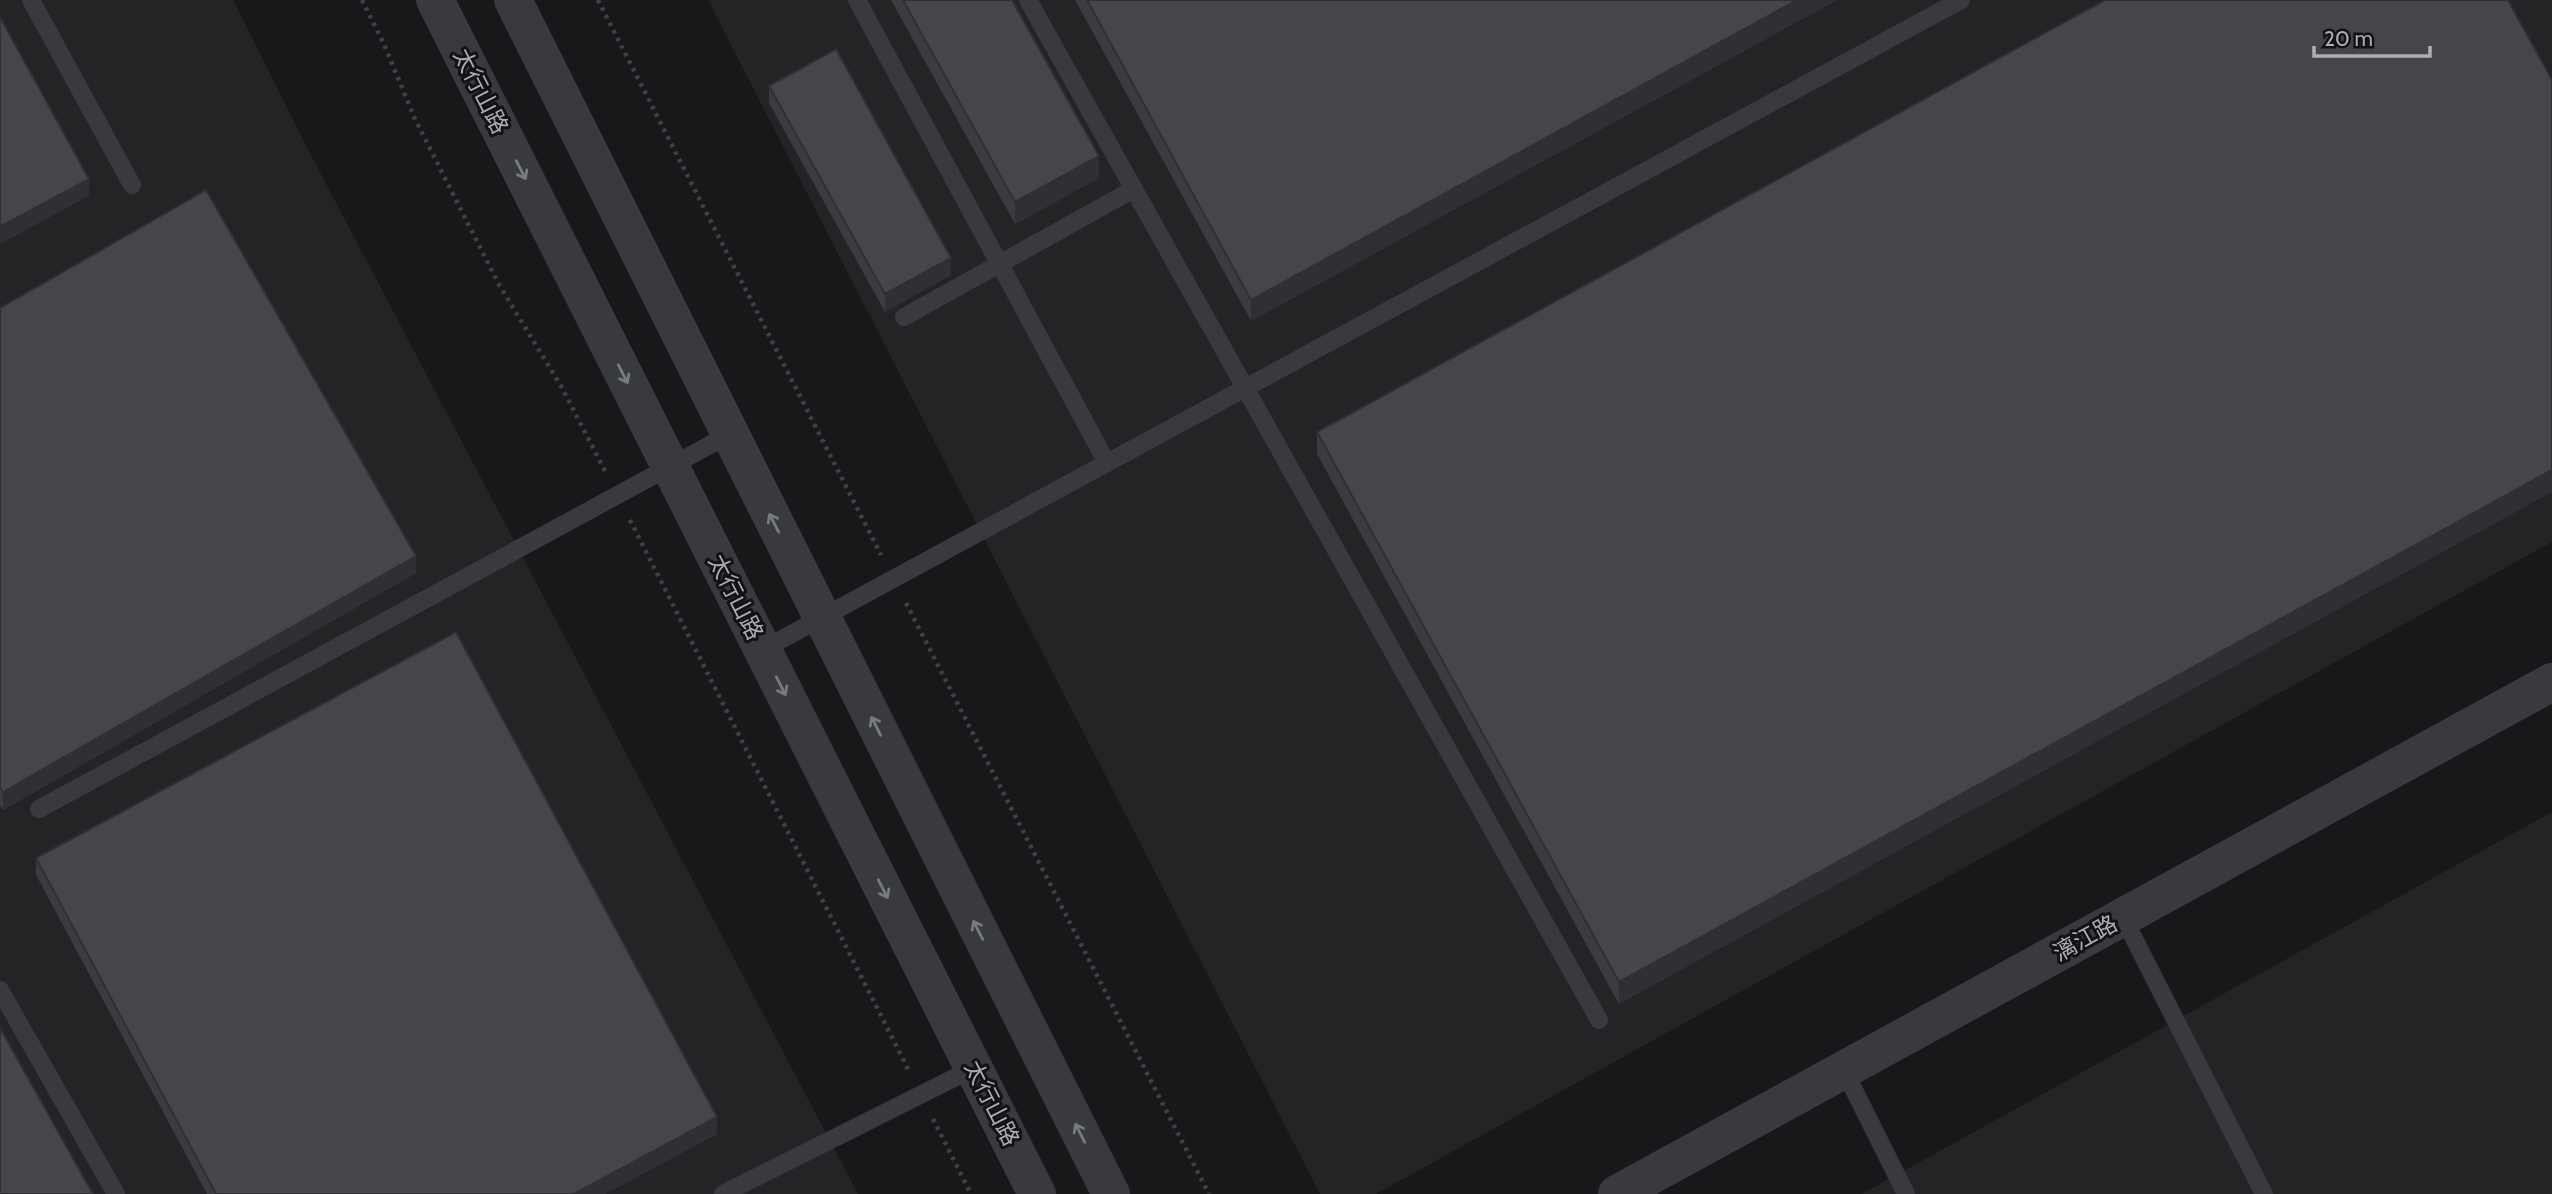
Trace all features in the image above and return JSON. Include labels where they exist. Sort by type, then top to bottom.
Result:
[{"type":"street","name":"太行山路","points":[[435,0],[1037,1194]]},
{"type":"street","points":[[513,0],[1111,1194]]},
{"type":"street","name":"漓江路","points":[[1617,1194],[2552,681]]},
{"type":"lane","points":[[31,0],[132,185]]},
{"type":"lane","points":[[857,0],[1107,463]]},
{"type":"lane","points":[[1028,0],[1599,1020]]},
{"type":"lane","points":[[762,650],[1961,0]]},
{"type":"lane","points":[[904,317],[1133,190]]},
{"type":"lane","points":[[39,809],[730,434]]},
{"type":"lane","points":[[2123,917],[2264,1194]]},
{"type":"lane","points":[[0,990],[116,1194]]},
{"type":"lane","points":[[723,1194],[974,1068]]},
{"type":"lane","points":[[1844,1070],[1906,1194]]},
{"type":"path","points":[[362,0],[415,119],[498,283],[561,386],[971,1194]]},
{"type":"shaded area","points":[[0,0],[233,0],[303,140],[858,1194],[0,1194]]},
{"type":"shaded area","points":[[708,0],[2552,0],[2552,542],[1376,1194],[1320,1194]]},
{"type":"shaded area","points":[[2552,812],[2552,1194],[1862,1194]]},
{"type":"building","points":[[903,0],[1012,0],[1099,156],[1015,202]]},
{"type":"building","points":[[1087,0],[1797,0],[1251,300]]},
{"type":"building","points":[[2105,0],[2508,0],[2552,80],[2552,470],[1619,982],[1317,432]]},
{"type":"building","points":[[0,17],[89,179],[0,227]]},
{"type":"building","points":[[836,49],[951,258],[885,294],[769,86]]},
{"type":"building","points":[[206,190],[416,556],[3,792],[0,788],[0,308]]},
{"type":"building","points":[[456,632],[717,1117],[574,1194],[216,1194],[36,858]]},
{"type":"building","points":[[0,1028],[93,1194],[0,1194]]}]
